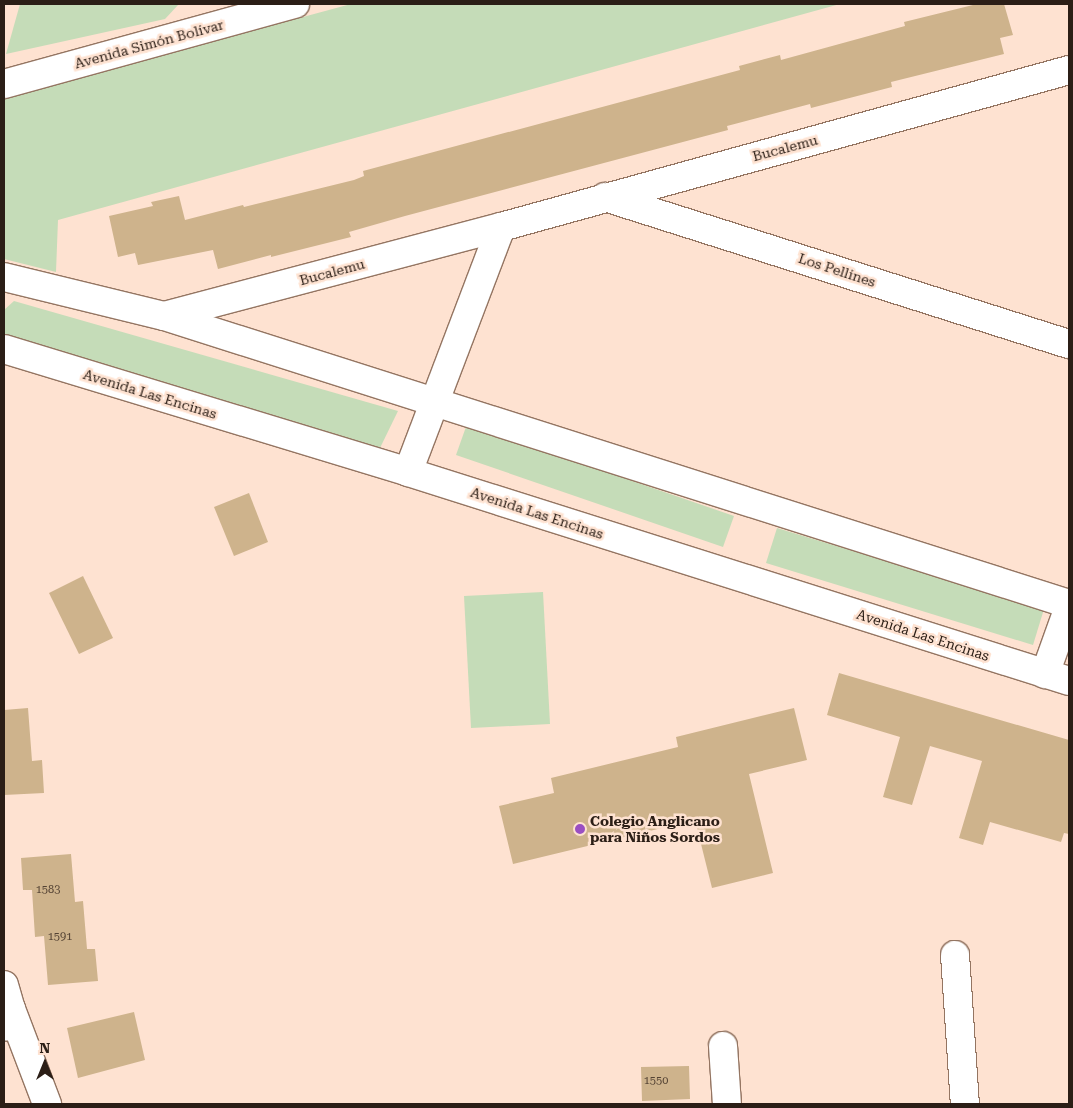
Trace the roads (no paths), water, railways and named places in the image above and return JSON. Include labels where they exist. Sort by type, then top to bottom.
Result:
[{"type":"street","name":"Avenida Simón Bolívar","points":[[4,84],[222,14],[295,4]]},
{"type":"street","name":"Bucalemu","points":[[164,316],[501,227],[1069,70]]},
{"type":"street","name":"Los Pellines","points":[[605,197],[1069,344]]},
{"type":"street","points":[[408,472],[501,227]]},
{"type":"street","points":[[4,277],[164,316],[1069,606],[1057,678]]},
{"type":"street","name":"Avenida Las Encinas","points":[[4,349],[408,472],[1057,678]]},
{"type":"street","points":[[955,955],[965,1104]]},
{"type":"street","points":[[4,1041],[7,997]]},
{"type":"street","points":[[7,997],[47,1104]]},
{"type":"street","points":[[723,1046],[727,1104]]},
{"type":"place","name":"Colegio Anglicano para Niños Sordos","points":[[580,829]]}]
